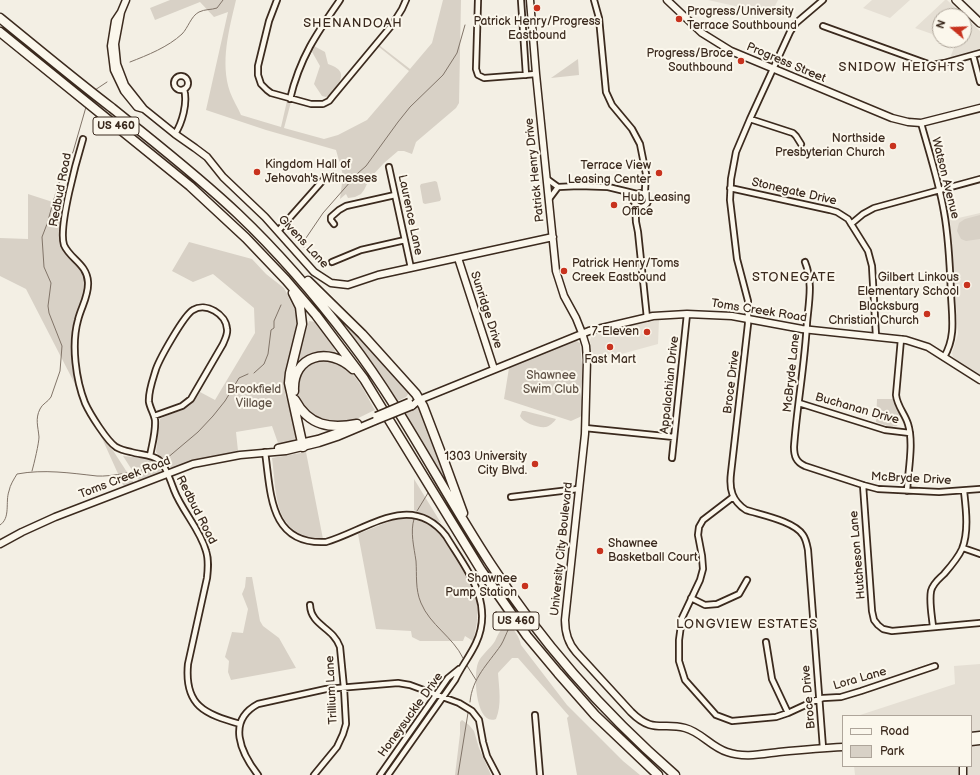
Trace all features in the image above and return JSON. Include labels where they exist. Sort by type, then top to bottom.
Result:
[{"type":"highway","name":"US 460","points":[[0,18],[197,178],[238,214],[282,259],[352,343],[373,373],[399,413],[469,530],[514,600],[554,652],[612,716],[675,775]]},
{"type":"highway","name":"US 460","points":[[0,32],[190,186],[246,238],[286,280],[316,315],[364,379],[480,570],[527,636],[595,714],[658,775]]},
{"type":"highway","points":[[282,259],[301,275],[352,324],[412,390],[419,400],[423,406],[469,530]]},
{"type":"highway","points":[[286,280],[300,307],[302,320],[302,330],[292,364],[289,384],[305,444]]},
{"type":"highway","points":[[305,444],[293,389],[294,381],[303,365],[317,357],[330,356],[342,360],[364,379]]},
{"type":"highway","points":[[295,400],[307,415],[322,424],[338,427],[357,424]]},
{"type":"main road","name":"Givens Lane","points":[[126,0],[115,21],[111,52],[112,62],[117,78],[124,91],[137,107],[144,109],[206,157],[223,177],[251,202],[317,275],[331,283],[348,285],[378,275],[553,237]]},
{"type":"main road","name":"Patrick Henry Drive","points":[[530,0],[555,263],[560,286],[582,333]]},
{"type":"main road","name":"Progress Street","points":[[667,0],[694,26],[721,45],[743,57],[892,118],[921,123],[980,108]]},
{"type":"main road","points":[[956,0],[980,23]]},
{"type":"main road","name":"Sunridge Drive","points":[[458,258],[494,369]]},
{"type":"main road","name":"Toms Creek Road","points":[[0,544],[55,517],[167,474],[205,461],[265,452],[337,437],[374,419],[582,333],[618,323],[647,318],[687,314],[717,314],[807,330],[901,339],[925,346],[980,380]]},
{"type":"main road","name":"University City Boulevard","points":[[582,333],[586,346],[587,360],[585,428],[565,620],[567,636],[576,652],[642,722],[654,726],[678,727],[690,730],[701,735],[720,749],[735,754],[749,755],[842,747]]},
{"type":"main road","name":"Toms Creek Road","points":[[305,444],[374,419]]},
{"type":"street","points":[[277,0],[266,30],[258,75],[261,84],[267,90],[290,99],[314,105],[323,104],[328,101],[392,25],[406,0]]},
{"type":"street","points":[[290,99],[299,69],[310,44],[322,24],[340,0]]},
{"type":"street","points":[[478,0],[477,74],[484,78],[536,74]]},
{"type":"street","points":[[521,0],[526,75]]},
{"type":"street","points":[[594,0],[599,18],[607,95],[612,105],[636,135],[642,151],[645,166],[645,190],[648,202],[642,207],[638,232]]},
{"type":"street","name":"Broce Drive","points":[[823,748],[808,550],[804,537],[800,531],[793,526],[746,510],[739,505],[733,497],[731,488],[731,476],[748,319],[748,301],[737,259],[730,188],[736,152],[772,69],[792,28],[824,0]]},
{"type":"street","points":[[823,26],[928,64],[936,65],[980,53]]},
{"type":"street","points":[[973,55],[980,82]]},
{"type":"street","points":[[175,134],[186,100],[184,89]]},
{"type":"street","points":[[750,119],[793,134],[801,144]]},
{"type":"street","name":"Watson Avenue","points":[[921,123],[946,221],[953,325],[950,345],[944,357]]},
{"type":"street","name":"Redbud Road","points":[[83,139],[71,186],[63,234],[65,246],[69,253],[82,267],[88,281],[87,294],[79,315],[75,333],[76,363],[79,383],[89,411],[111,442],[122,450],[155,457],[162,462],[177,498],[199,534],[206,551],[208,564],[207,578],[188,664],[188,688],[196,702],[204,710],[216,717],[240,724]]},
{"type":"street","points":[[645,166],[642,188],[634,199],[647,318]]},
{"type":"street","name":"Laurence Lane","points":[[389,167],[411,268]]},
{"type":"street","points":[[278,231],[324,179],[332,176]]},
{"type":"street","points":[[851,224],[863,214],[874,208],[980,179]]},
{"type":"street","points":[[547,180],[558,187],[614,187],[637,194],[646,194]]},
{"type":"street","points":[[549,200],[558,187]]},
{"type":"street","name":"Stonegate Drive","points":[[730,188],[834,211],[844,216],[851,224],[868,251],[871,260],[876,336]]},
{"type":"street","points":[[621,190],[638,207],[642,207]]},
{"type":"street","points":[[334,224],[331,217],[343,207],[395,195]]},
{"type":"street","points":[[332,262],[361,250],[405,240]]},
{"type":"street","name":"McBryde Lane","points":[[798,461],[795,456],[794,447],[800,403],[810,281],[805,262]]},
{"type":"street","points":[[150,456],[154,430],[154,416],[149,396],[156,370],[189,313],[199,307],[213,309],[227,325],[227,334],[223,344],[191,400],[182,406],[154,416]]},
{"type":"street","name":"Appalachian Drive","points":[[672,458],[687,314]]},
{"type":"street","points":[[901,339],[896,395],[908,423],[910,433],[907,491]]},
{"type":"street","name":"Buchanan Drive","points":[[800,403],[885,430],[910,433]]},
{"type":"street","points":[[585,428],[674,438]]},
{"type":"street","name":"Honeysuckle Drive","points":[[265,452],[274,510],[284,527],[297,537],[305,541],[326,542],[401,514],[423,517],[432,521],[440,528],[478,589],[483,609],[483,620],[476,643],[460,668],[455,680],[388,775]]},
{"type":"street","name":"McBryde Drive","points":[[798,461],[805,466],[878,489],[939,492],[980,489]]},
{"type":"street","name":"Hutcheson Lane","points":[[863,485],[872,611],[876,623],[883,629],[892,631],[933,627]]},
{"type":"street","points":[[511,497],[578,489]]},
{"type":"street","points":[[964,491],[966,533],[963,548],[952,565],[936,581],[932,589],[931,606],[933,627],[980,623]]},
{"type":"street","points":[[733,497],[703,520],[699,527],[698,535],[703,569],[700,580],[691,598],[705,605],[717,604],[739,594],[747,580]]},
{"type":"street","points":[[963,548],[980,554]]},
{"type":"street","name":"Lora Lane","points":[[691,598],[682,618],[679,640],[680,664],[687,683],[712,711],[721,718],[728,720],[776,717],[820,699],[851,694],[935,666]]},
{"type":"street","name":"Trillium Lane","points":[[310,605],[310,611],[314,618],[320,625],[332,633],[337,639],[340,647],[346,717],[343,734],[337,747],[314,775]]},
{"type":"street","points":[[766,642],[772,679],[788,713]]},
{"type":"street","name":"Honeysuckle Drive","points":[[380,775],[448,678],[460,668]]},
{"type":"street","points":[[258,775],[246,760],[240,737],[240,724],[245,714],[253,707],[258,704],[326,690],[398,683],[410,685],[463,704],[476,715],[479,720],[487,756],[497,775]]},
{"type":"street","points":[[535,715],[540,775]]},
{"type":"shaded area","points":[[708,0],[778,0],[771,14]]},
{"type":"shaded area","points":[[872,0],[910,0],[890,18],[863,8]]},
{"type":"shaded area","points":[[945,0],[947,0],[956,8],[936,8]]},
{"type":"shaded area","points":[[932,12],[932,34],[915,28]]},
{"type":"shaded area","points":[[972,24],[980,31],[980,50],[950,58],[954,48],[972,48]]},
{"type":"shaded area","name":"Gilbert Linkous Elementary School","points":[[980,213],[980,376],[960,363],[953,357],[952,353],[958,334],[950,220]]},
{"type":"shaded area","points":[[659,320],[658,344],[592,362],[590,340],[592,335],[612,329]]},
{"type":"shaded area","points":[[980,664],[980,731],[972,732],[972,715],[860,715],[955,684],[954,666]]},
{"type":"shaded area","points":[[972,744],[980,744],[980,775],[855,775],[854,767],[972,767]]},
{"type":"green space","points":[[170,0],[236,0],[227,46],[226,69],[230,92],[241,115],[281,127],[287,101],[291,102],[284,128],[324,139],[338,135],[367,120],[409,71],[379,47],[379,45],[410,69],[432,43],[443,0],[461,0],[459,103],[456,108],[416,142],[412,154],[404,151],[398,151],[370,178],[361,194],[348,198],[346,194],[340,199],[343,175],[336,150],[266,130],[206,110],[228,12],[214,17],[200,2],[155,20],[150,8]]},
{"type":"green space","points":[[314,46],[325,52],[328,64],[337,68],[341,73],[338,84],[326,97],[322,96],[314,84],[320,66],[311,50]]},
{"type":"green space","points":[[578,59],[579,75],[551,78]]},
{"type":"green space","points":[[435,181],[437,182],[441,199],[440,201],[425,204],[423,203],[420,186],[421,184]]},
{"type":"green space","points":[[28,194],[65,206],[63,247],[83,274],[85,288],[73,331],[74,361],[78,390],[26,289],[0,276],[0,238],[28,239]]},
{"type":"green space","points":[[980,215],[980,239],[966,241],[961,239],[957,231],[959,223],[965,219]]},
{"type":"green space","name":"Brookfield Village","points":[[189,242],[252,259],[266,274],[284,288],[299,317],[298,330],[291,359],[286,369],[285,386],[285,394],[298,435],[296,438],[286,443],[278,443],[272,426],[236,432],[238,451],[214,456],[173,468],[156,452],[160,419],[187,408],[200,392],[215,400],[255,333],[254,308],[213,274],[193,282],[172,271]]},
{"type":"green space","points":[[337,314],[407,390],[409,393],[406,397],[396,402],[377,370]]},
{"type":"green space","points":[[309,321],[316,322],[332,343],[336,354],[317,353],[309,357],[294,370]]},
{"type":"green space","name":"Shawnee Swim Club","points":[[575,340],[580,343],[583,376],[580,392],[582,400],[582,416],[571,421],[504,399],[509,368]]},
{"type":"green space","points":[[318,360],[334,360],[347,368],[358,381],[375,410],[347,422],[335,422],[322,419],[311,413],[303,405],[298,396],[297,386],[299,376],[306,367]]},
{"type":"green space","points":[[877,399],[893,399],[900,419],[897,426],[890,427],[876,422]]},
{"type":"green space","points":[[418,407],[437,451],[452,492],[404,413]]},
{"type":"green space","points":[[522,411],[556,419],[552,424],[546,427],[535,426],[522,419],[520,416]]},
{"type":"green space","points":[[101,436],[114,452],[134,483],[124,487]]},
{"type":"green space","points":[[306,452],[323,539],[307,536],[295,530],[286,522],[277,500],[272,458]]},
{"type":"green space","points":[[123,456],[151,460],[159,466],[161,471],[139,481]]},
{"type":"green space","points":[[414,479],[441,523],[414,510]]},
{"type":"green space","points":[[407,518],[424,521],[433,527],[448,545],[463,568],[474,590],[477,604],[476,630],[473,641],[465,636],[463,641],[420,641],[412,637],[411,631],[376,629],[358,534],[395,519]]},
{"type":"green space","points":[[246,577],[252,577],[260,621],[263,626],[279,638],[296,668],[231,680],[228,672],[229,661],[225,657],[232,632],[243,633],[248,609],[242,594],[245,587]]},
{"type":"green space","points":[[509,625],[519,639],[521,645],[567,705],[623,761],[640,775],[577,775],[567,718],[569,716],[518,658],[512,658],[498,673],[500,702],[496,719],[489,719],[484,715],[480,708],[476,688],[478,663],[481,657],[491,647],[500,631]]},
{"type":"green space","points":[[462,720],[474,731],[479,748],[491,775],[455,775],[460,722]]},
{"type":"waterway","points":[[130,62],[164,47],[182,34],[196,14],[204,10],[217,8],[223,0]]},
{"type":"waterway","points":[[304,247],[306,238],[323,213],[366,166],[410,107],[443,75],[457,53],[465,25]]},
{"type":"waterway","points":[[95,90],[107,82]]},
{"type":"waterway","points":[[32,471],[39,440],[37,423],[38,413],[41,407],[51,397],[60,371],[62,346],[49,313],[48,306],[51,283],[44,267],[42,237],[66,162],[73,152],[86,107]]},
{"type":"waterway","points":[[254,373],[264,364],[268,354],[271,330],[274,328],[274,321],[281,305]]},
{"type":"waterway","points":[[166,459],[198,432],[225,401],[239,378],[248,374]]},
{"type":"waterway","points":[[0,525],[7,514],[8,495],[12,482],[17,474],[47,472],[110,476],[142,470],[154,466]]},
{"type":"waterway","points":[[417,511],[428,493]]},
{"type":"waterway","points":[[414,519],[412,534],[419,598],[430,618],[459,651],[463,658]]},
{"type":"waterway","points":[[470,702],[471,693],[477,678],[501,645],[509,628]]},
{"type":"waterway","points":[[466,664],[476,680]]},
{"type":"waterway","points":[[458,775],[468,713]]},
{"type":"place","name":"Patrick Henry/Progress Eastbound","points":[[537,8]]},
{"type":"place","name":"Progress/University Terrace Southbound","points":[[679,19]]},
{"type":"place","name":"Progress/Broce Southbound","points":[[741,61]]},
{"type":"place","name":"Northside Presbyterian Church","points":[[893,146]]},
{"type":"place","name":"Kingdom Hall of Jehovah's Witnesses","points":[[257,172]]},
{"type":"place","name":"Terrace View Leasing Center","points":[[659,173]]},
{"type":"place","name":"Hub Leasing Office","points":[[614,205]]},
{"type":"place","name":"Patrick Henry/Toms Creek Eastbound","points":[[564,271]]},
{"type":"place","name":"Gilbert Linkous Elementary School","points":[[967,285]]},
{"type":"place","name":"Blacksburg Christian Church","points":[[927,314]]},
{"type":"place","name":"7-Eleven","points":[[647,332]]},
{"type":"place","name":"Fast Mart","points":[[610,347]]},
{"type":"place","name":"1303 University City Blvd.","points":[[535,464]]},
{"type":"place","name":"Shawnee Basketball Court","points":[[600,551]]},
{"type":"place","name":"Shawnee Pump Station","points":[[525,586]]},
{"type":"district","name":"SHENANDOAH","points":[[353,24]]},
{"type":"district","name":"SNIDOW HEIGHTS","points":[[902,68]]},
{"type":"district","name":"STONEGATE","points":[[794,278]]},
{"type":"district","name":"LONGVIEW ESTATES","points":[[747,625]]}]
